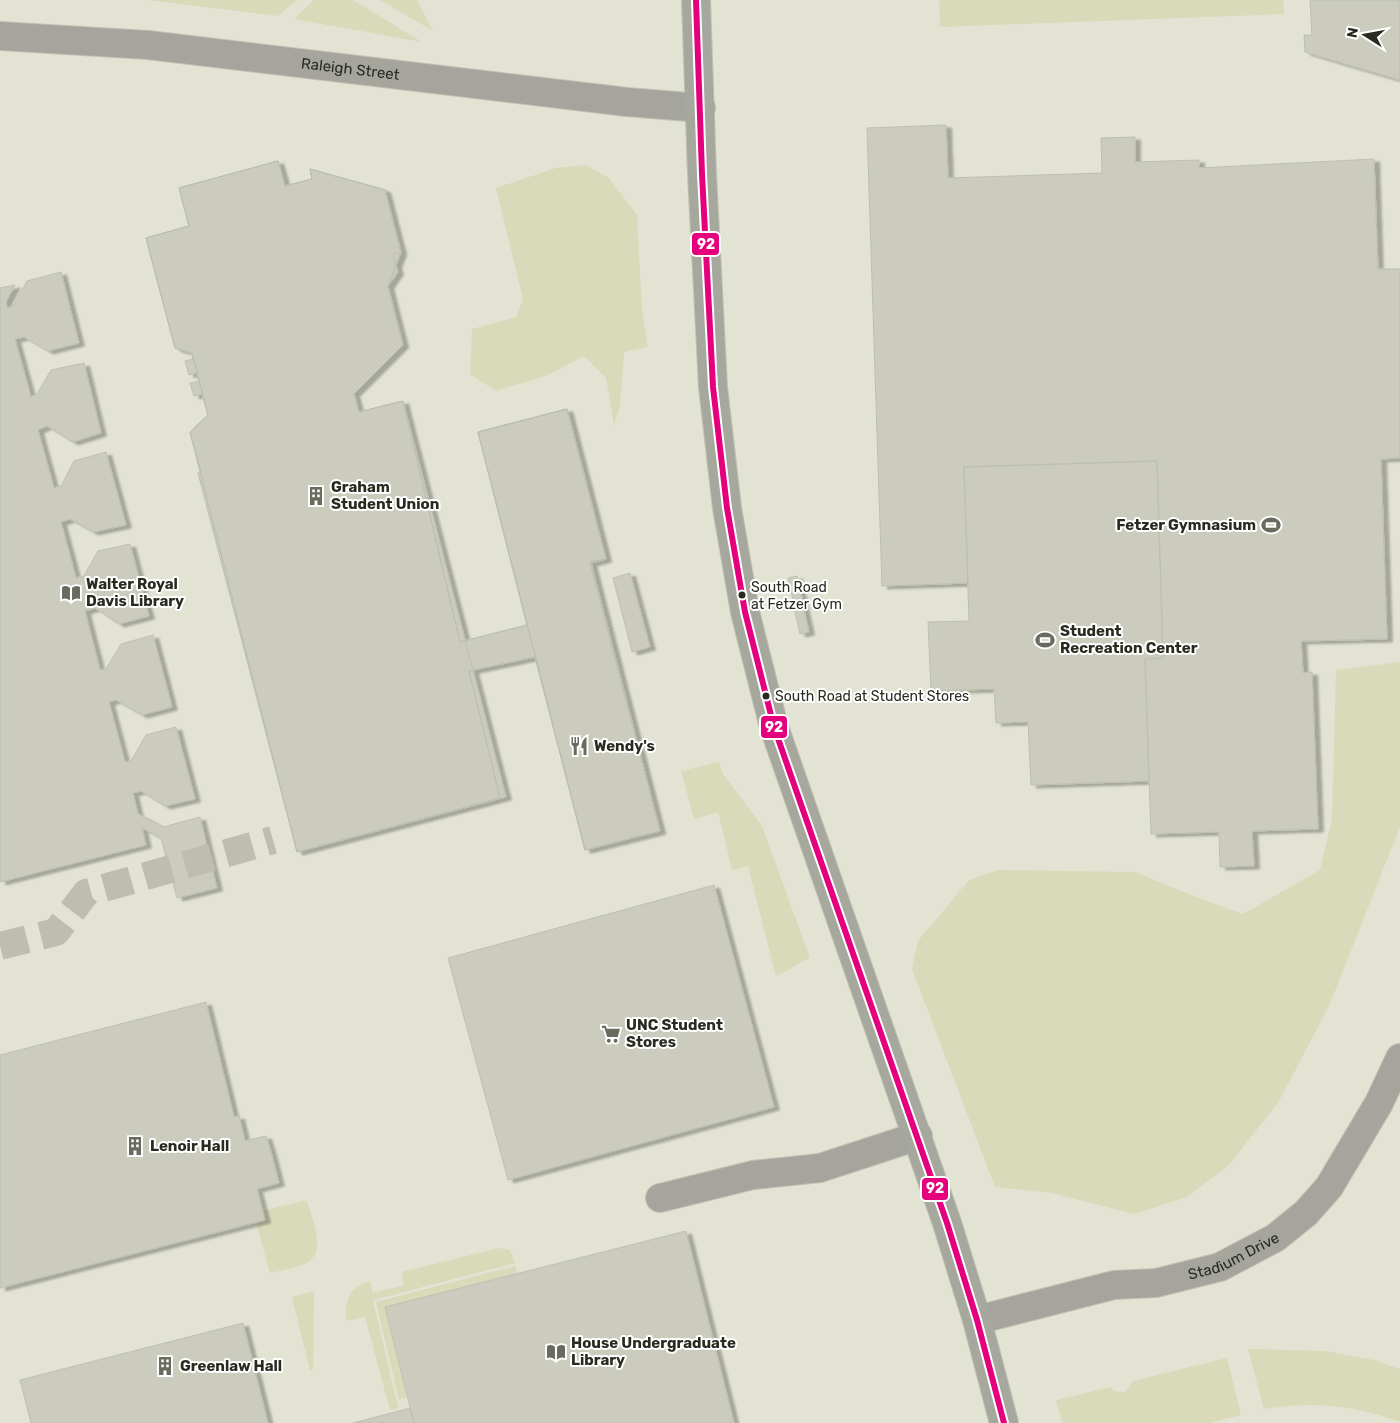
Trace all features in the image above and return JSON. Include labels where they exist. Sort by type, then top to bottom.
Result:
[{"type":"main road","points":[[696,0],[702,174],[713,387],[727,508],[746,612],[774,727],[947,1223],[977,1320],[1004,1423]]},
{"type":"street","name":"Raleigh Street","points":[[0,36],[148,45],[617,101],[701,108]]},
{"type":"street","name":"Stadium Drive","points":[[977,1320],[1114,1285],[1156,1283],[1220,1267],[1275,1238],[1306,1213],[1329,1187],[1379,1103],[1400,1058]]},
{"type":"street","points":[[660,1198],[752,1175],[820,1168],[918,1136]]},
{"type":"green space","points":[[147,0],[297,0],[278,16]]},
{"type":"green space","points":[[314,0],[353,0],[422,42],[294,19]]},
{"type":"green space","points":[[380,0],[417,0],[433,31]]},
{"type":"green space","points":[[939,0],[1283,0],[1284,14],[940,27]]},
{"type":"green space","points":[[586,165],[609,178],[637,215],[642,310],[648,347],[624,352],[620,406],[614,425],[606,378],[584,356],[548,375],[496,391],[470,374],[472,329],[516,317],[523,299],[496,188],[556,168]]},
{"type":"green space","points":[[1400,662],[1400,827],[1329,1006],[1278,1103],[1229,1165],[1187,1197],[1134,1214],[1052,1193],[995,1187],[912,969],[918,941],[969,880],[998,870],[1135,872],[1243,914],[1320,870],[1332,819],[1336,670]]},
{"type":"green space","points":[[719,762],[723,774],[762,826],[810,958],[776,976],[748,866],[732,870],[718,812],[694,819],[681,771]]},
{"type":"green space","points":[[307,1201],[315,1228],[317,1246],[315,1253],[311,1260],[300,1266],[270,1273],[256,1222],[265,1220],[262,1211]]},
{"type":"green space","points":[[499,1248],[510,1250],[515,1263],[373,1300],[398,1408],[390,1410],[365,1317],[346,1321],[346,1307],[353,1291],[370,1281],[373,1293],[404,1285],[402,1272]]},
{"type":"green space","points":[[515,1266],[517,1274],[385,1308],[407,1397],[399,1400],[376,1302]]},
{"type":"green space","points":[[314,1291],[313,1370],[310,1370],[292,1297]]},
{"type":"green space","points":[[1248,1349],[1325,1351],[1374,1360],[1400,1369],[1400,1422],[1383,1416],[1333,1406],[1299,1405],[1264,1409]]},
{"type":"green space","points":[[1227,1358],[1241,1415],[1210,1423],[1062,1423],[1056,1400],[1111,1387],[1114,1391],[1125,1392],[1133,1381]]},
{"type":"building","points":[[1310,0],[1400,0],[1400,80],[1305,52],[1304,35],[1312,35]]},
{"type":"building","name":"Fetzer Gymnasium","points":[[946,125],[948,178],[1102,173],[1101,138],[1135,137],[1135,162],[1199,160],[1199,168],[1374,159],[1378,269],[1400,269],[1400,458],[1381,459],[1387,639],[1301,641],[1303,673],[1312,672],[1318,829],[1252,831],[1254,866],[1220,867],[1219,832],[1151,834],[1145,659],[1163,658],[1157,461],[964,467],[968,583],[882,586],[867,128]]},
{"type":"building","name":"Graham Student Union","points":[[278,161],[285,186],[312,179],[310,169],[385,190],[401,252],[393,254],[398,272],[388,286],[403,345],[354,394],[359,412],[403,401],[506,797],[297,852],[198,473],[201,472],[190,432],[208,415],[202,394],[194,396],[190,383],[199,381],[196,373],[189,375],[185,361],[193,359],[192,353],[175,348],[146,238],[189,226],[179,188]]},
{"type":"building","name":"Graham Student Union","points":[[278,161],[285,186],[312,179],[310,169],[385,190],[401,252],[388,286],[403,345],[354,394],[359,412],[403,401],[460,642],[527,625],[478,432],[567,409],[606,559],[590,562],[660,831],[585,850],[535,657],[469,671],[500,798],[297,852],[190,432],[208,415],[192,353],[175,348],[146,238],[189,226],[179,188]]},
{"type":"building","name":"Graham Student Union","points":[[278,161],[285,186],[312,179],[310,169],[385,190],[401,252],[388,286],[403,345],[354,394],[359,412],[403,401],[460,642],[527,625],[478,432],[567,409],[606,559],[590,562],[660,831],[585,850],[535,657],[469,671],[500,798],[297,852],[190,432],[208,415],[192,353],[175,348],[146,238],[189,226],[179,188]]},
{"type":"building","name":"Walter Royal Davis Library","points":[[61,272],[79,343],[48,351],[24,337],[15,339],[31,397],[37,394],[51,370],[84,363],[101,433],[73,442],[47,426],[38,430],[54,488],[61,486],[74,461],[106,452],[126,525],[93,532],[70,519],[61,522],[76,578],[84,576],[98,551],[130,544],[149,616],[119,624],[95,608],[85,611],[100,670],[106,669],[121,644],[153,635],[172,707],[142,715],[116,700],[109,702],[125,762],[131,761],[146,735],[176,727],[195,799],[165,806],[141,791],[133,793],[138,814],[163,827],[200,817],[217,888],[177,898],[161,838],[142,828],[146,845],[0,882],[0,288],[15,285],[6,302],[7,308],[13,306],[27,281]]},
{"type":"building","points":[[567,409],[606,559],[591,563],[660,831],[585,850],[478,432]]},
{"type":"building","points":[[567,409],[606,559],[591,563],[660,831],[585,850],[478,432]]},
{"type":"building","name":"Student Recreation Center","points":[[1157,461],[1163,658],[1145,659],[1149,781],[1031,785],[1028,722],[996,723],[994,689],[931,691],[928,622],[969,621],[964,467]]},
{"type":"building","points":[[630,573],[650,647],[632,652],[613,578]]},
{"type":"building","points":[[797,576],[803,603],[794,604],[788,578]]},
{"type":"building","points":[[803,605],[809,632],[800,634],[794,607]]},
{"type":"building","name":"UNC Student Stores","points":[[714,885],[774,1107],[508,1180],[448,958]]},
{"type":"building","name":"Lenoir Hall","points":[[206,1002],[234,1117],[239,1116],[245,1141],[266,1136],[271,1152],[279,1183],[257,1189],[265,1220],[0,1288],[0,1055]]},
{"type":"building","name":"House Undergraduate Library","points":[[686,1231],[734,1423],[414,1423],[385,1307]]},
{"type":"building","name":"Greenlaw Hall","points":[[243,1323],[268,1423],[31,1423],[20,1380]]},
{"type":"building","points":[[410,1408],[414,1423],[353,1423]]},
{"type":"tunnel","points":[[0,946],[56,932],[86,893],[273,840]]},
{"type":"transit line","name":"92","points":[[696,0],[702,174],[713,387],[727,508],[745,612],[774,727],[947,1223],[977,1320],[1004,1423]]},
{"type":"place","name":"Graham Student Union","points":[[316,496]]},
{"type":"place","name":"Fetzer Gymnasium","points":[[1271,525]]},
{"type":"place","name":"Walter Royal Davis Library","points":[[71,593]]},
{"type":"place","name":"South Road at Fetzer Gym","points":[[742,595]]},
{"type":"place","name":"Student Recreation Center","points":[[1045,640]]},
{"type":"place","name":"South Road at Student Stores","points":[[766,696]]},
{"type":"place","name":"Wendy's","points":[[579,746]]},
{"type":"place","name":"UNC Student Stores","points":[[611,1034]]},
{"type":"place","name":"Lenoir Hall","points":[[135,1146]]},
{"type":"place","name":"House Undergraduate Library","points":[[556,1352]]},
{"type":"place","name":"Greenlaw Hall","points":[[165,1366]]}]
